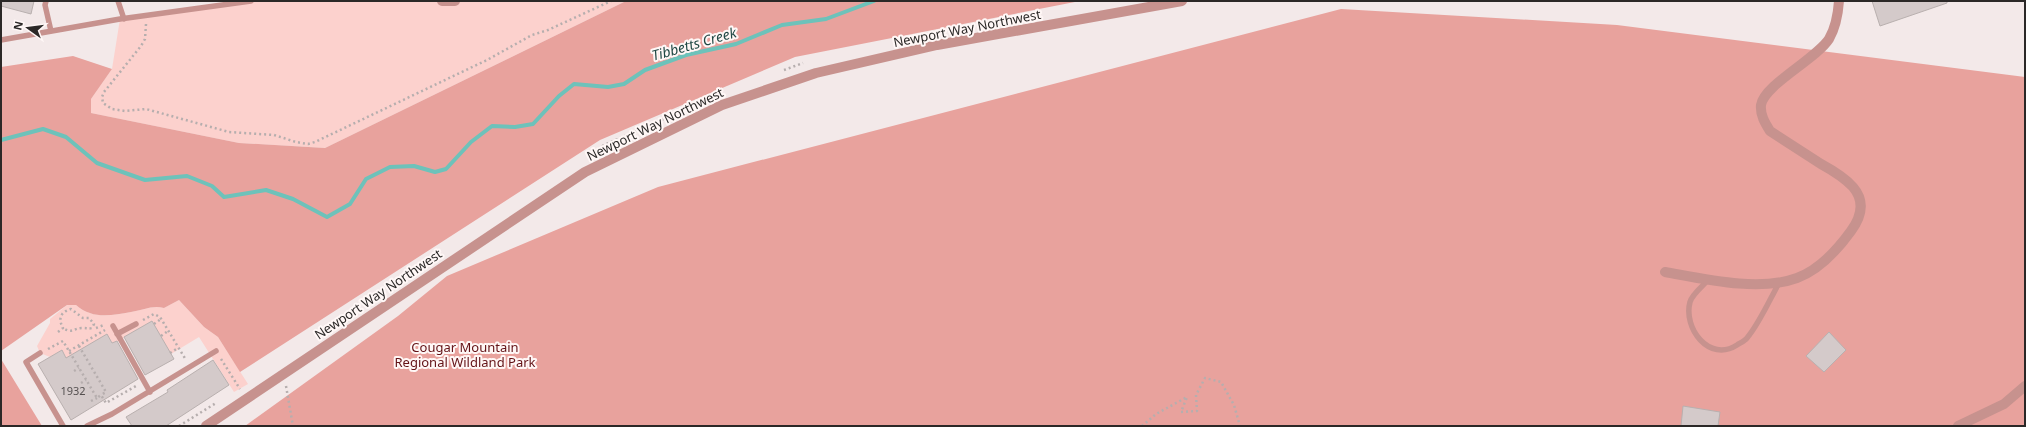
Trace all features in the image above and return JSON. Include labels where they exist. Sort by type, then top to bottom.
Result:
[{"type":"street","points":[[442,1],[455,1]]},
{"type":"street","name":"Newport Way Northwest","points":[[206,426],[585,172],[722,105],[816,73],[937,45],[1182,1]]},
{"type":"street","points":[[1665,272],[1709,279],[1764,284],[1799,278],[1815,267],[1844,240],[1861,214],[1861,204],[1853,187],[1842,177],[1770,131],[1761,112],[1761,105],[1768,92],[1828,40],[1837,20],[1838,1]]},
{"type":"street","points":[[1958,426],[2004,404],[2025,386]]},
{"type":"lane","points":[[46,1],[45,5],[51,31]]},
{"type":"lane","points":[[118,1],[124,19]]},
{"type":"lane","points":[[1,40],[220,3],[251,1]]},
{"type":"lane","points":[[1709,279],[1690,300],[1689,310],[1693,329],[1704,345],[1717,351],[1728,351],[1746,339],[1780,282]]},
{"type":"lane","points":[[117,334],[136,324]]},
{"type":"lane","points":[[113,326],[150,392]]},
{"type":"lane","points":[[87,426],[150,392],[216,351]]},
{"type":"lane","points":[[40,353],[26,362],[63,426]]},
{"type":"path","points":[[145,16],[147,30],[145,39],[104,92],[102,97],[103,103],[107,107],[125,111],[146,109],[229,132],[274,136],[308,144],[316,142],[487,60],[532,35],[548,30],[611,1]]},
{"type":"path","points":[[94,326],[89,329],[79,328],[72,332],[63,328],[60,320],[61,315],[63,312],[71,309],[82,318],[89,318],[94,324],[99,334]]},
{"type":"path","points":[[136,324],[154,314],[161,319],[190,367]]},
{"type":"path","points":[[154,324],[161,319]]},
{"type":"path","points":[[69,351],[113,326]]},
{"type":"path","points":[[58,332],[63,328]]},
{"type":"path","points":[[161,336],[168,331]]},
{"type":"path","points":[[40,353],[63,341],[97,398]]},
{"type":"path","points":[[79,346],[106,389],[106,392],[91,401]]},
{"type":"path","points":[[170,353],[178,348]]},
{"type":"path","points":[[222,361],[240,389]]},
{"type":"path","points":[[74,371],[79,368]]},
{"type":"path","points":[[284,374],[293,426]]},
{"type":"path","points":[[1142,426],[1156,414],[1187,397],[1181,412],[1197,411],[1196,395],[1205,378],[1221,382],[1234,406],[1240,426]]},
{"type":"path","points":[[81,383],[86,380]]},
{"type":"path","points":[[102,395],[106,403],[144,381]]},
{"type":"shaded area","points":[[251,1],[626,1],[325,148],[239,143],[91,113],[91,99],[112,69],[120,19]]},
{"type":"shaded area","points":[[179,300],[204,327],[218,337],[248,384],[234,392],[199,337],[171,354],[152,321],[113,344],[107,335],[84,348],[111,395],[94,406],[62,350],[50,357],[40,353],[37,346],[50,323],[50,319],[67,305],[76,305],[89,313],[109,315],[152,307],[164,308]]},
{"type":"green space","points":[[626,1],[1080,1],[795,57],[600,140],[240,372],[218,337],[204,327],[179,300],[164,308],[152,307],[109,315],[88,313],[76,305],[67,305],[1,351],[1,67],[73,56],[112,69],[91,99],[91,113],[239,143],[325,148]]},
{"type":"green space","name":"Cougar Mountain Regional Wildland Park","points":[[1341,9],[1617,25],[2025,77],[2025,426],[245,426],[398,316],[447,276],[658,187]]},
{"type":"green space","points":[[1,359],[42,426],[1,426]]},
{"type":"building","points":[[1,1],[34,1],[31,14],[1,6]]},
{"type":"building","points":[[1872,1],[1947,1],[1947,3],[1880,26]]},
{"type":"building","points":[[152,321],[174,359],[145,375],[124,337]]},
{"type":"building","points":[[1829,332],[1846,350],[1824,372],[1806,356]]},
{"type":"building","points":[[107,334],[112,343],[117,341],[138,379],[71,420],[38,364],[62,350],[66,358]]},
{"type":"building","points":[[213,360],[229,385],[166,426],[132,426],[126,417],[168,392],[167,390]]},
{"type":"building","points":[[1683,406],[1720,412],[1718,426],[1681,426]]},
{"type":"waterway","name":"Tibbetts Creek","points":[[1,140],[43,129],[66,137],[97,163],[145,180],[187,176],[212,186],[224,197],[266,190],[293,199],[327,217],[350,204],[366,179],[390,167],[414,166],[435,172],[446,169],[471,142],[492,126],[515,127],[533,124],[559,96],[574,84],[608,87],[624,84],[645,70],[686,55],[736,44],[782,25],[826,19],[874,1]]}]
